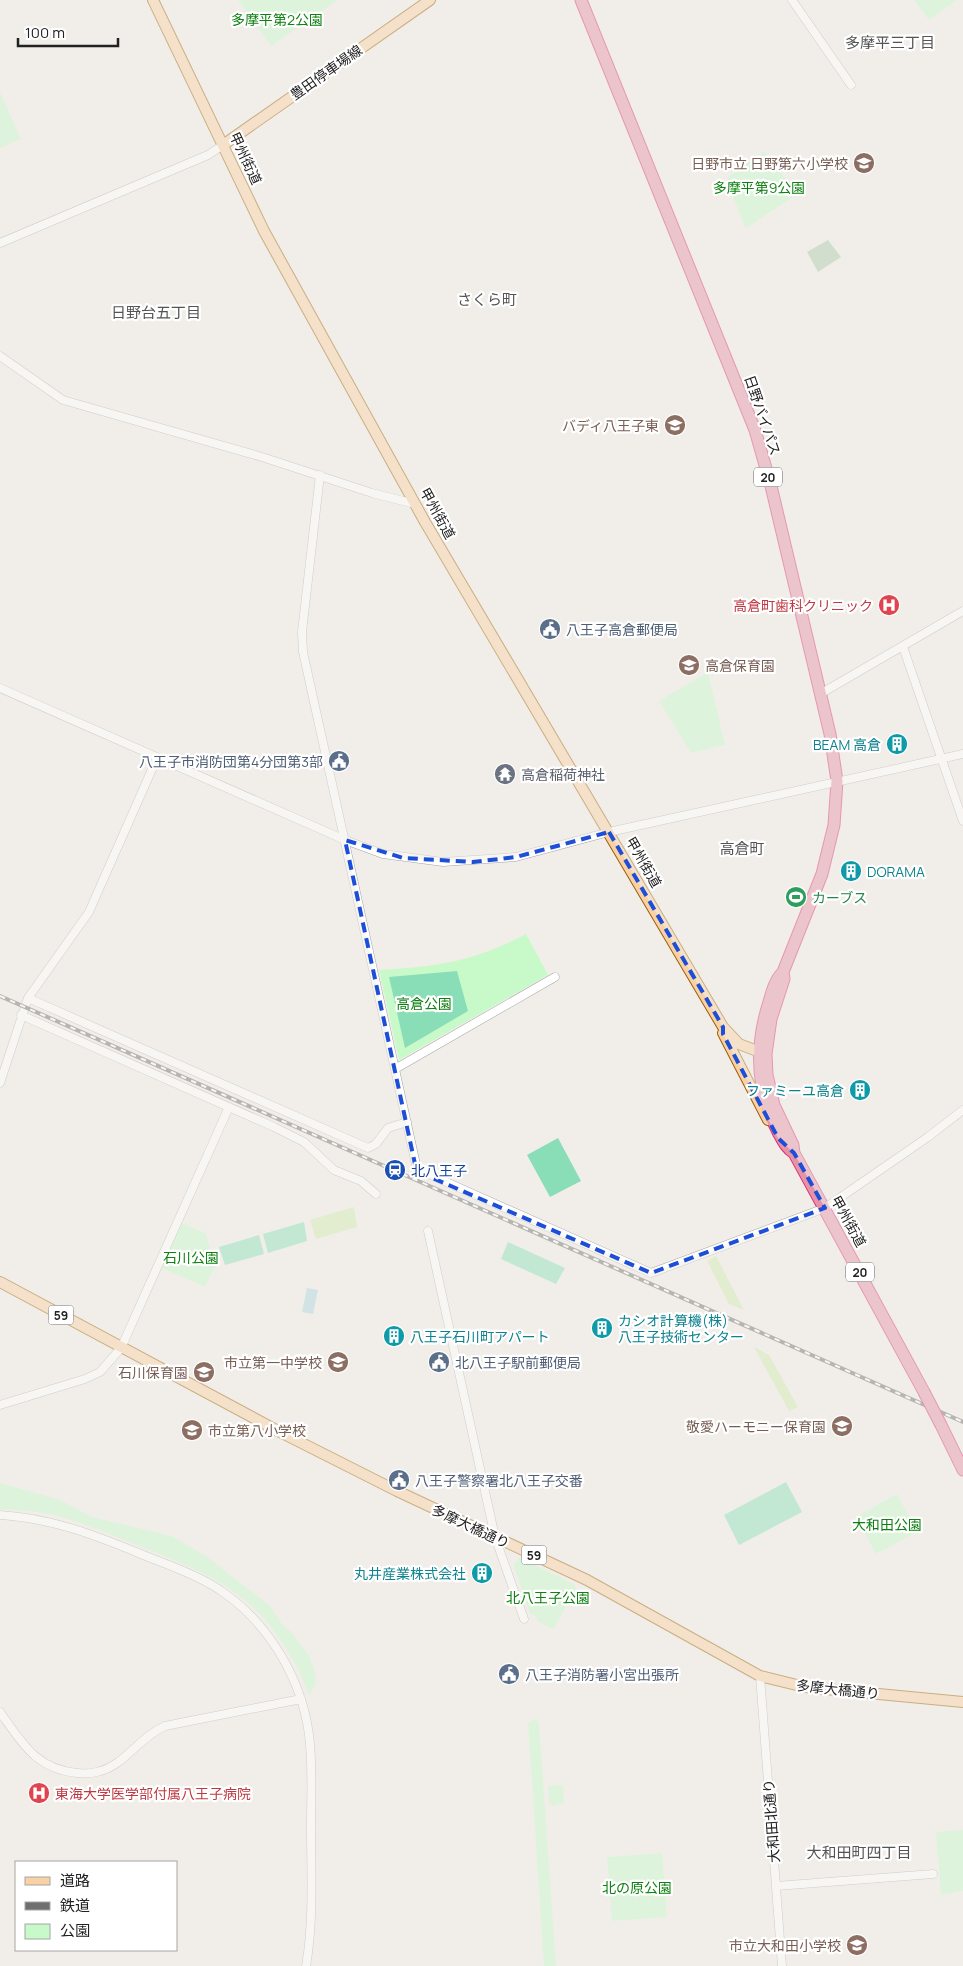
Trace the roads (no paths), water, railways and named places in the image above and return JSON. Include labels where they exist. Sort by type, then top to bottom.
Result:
[{"type":"highway","name":"日野バイパス","points":[[581,0],[755,430],[771,486],[835,759],[837,781],[834,825],[830,844],[818,883],[784,972],[778,978],[767,1007],[762,1053],[763,1094],[787,1149],[794,1153]]},
{"type":"highway","name":"甲州街道","points":[[762,1053],[774,1105],[793,1146],[794,1153],[924,1392],[963,1470]]},
{"type":"main road","name":"甲州街道","points":[[153,0],[264,231],[415,504],[723,1027],[739,1044],[762,1053]]},
{"type":"main road","name":"豊田停車場線","points":[[223,145],[430,0]]},
{"type":"main road","name":"甲州街道","points":[[723,1027],[723,1034],[778,1138],[783,1141]]},
{"type":"main road","name":"多摩大橋通り","points":[[0,1282],[280,1432],[622,1599],[760,1676],[805,1687],[963,1702]]},
{"type":"street","points":[[792,0],[851,85]]},
{"type":"street","points":[[0,243],[208,155],[223,145]]},
{"type":"street","points":[[0,356],[63,400],[320,475],[372,493],[415,504]]},
{"type":"street","points":[[320,475],[302,643],[415,1164],[421,1173],[651,1273],[825,1208],[928,1137],[963,1110]]},
{"type":"street","points":[[820,694],[963,611]]},
{"type":"street","points":[[903,647],[932,730],[940,759],[963,821]]},
{"type":"street","points":[[0,688],[345,840],[383,854],[443,862],[473,862],[516,857],[609,832],[963,754]]},
{"type":"street","points":[[0,1083],[28,998],[88,912],[157,758]]},
{"type":"street","points":[[395,1069],[555,977]]},
{"type":"street","points":[[28,998],[368,1148],[376,1144],[388,1128],[407,1122]]},
{"type":"street","points":[[21,1015],[304,1142],[334,1170],[361,1181],[376,1194]]},
{"type":"street","points":[[0,1405],[85,1379],[100,1372],[121,1348],[229,1108]]},
{"type":"street","points":[[428,1231],[496,1537],[524,1620]]},
{"type":"street","points":[[0,1515],[25,1516],[62,1524],[102,1538],[198,1579],[226,1594],[251,1617],[272,1642],[291,1674],[301,1699],[309,1734],[312,1787],[310,1922],[306,1966]]},
{"type":"street","name":"大和田北通り","points":[[760,1676],[782,1966]]},
{"type":"street","points":[[0,1712],[24,1745],[43,1763],[62,1772],[82,1774],[100,1771],[115,1764],[146,1736],[165,1726],[301,1699]]},
{"type":"street","points":[[776,1886],[934,1874]]},
{"type":"water","points":[[307,1288],[318,1290],[313,1314],[302,1312]]},
{"type":"railway","points":[[0,996],[963,1422]]},
{"type":"place","name":"日野市立 日野第六小学校","points":[[864,163]]},
{"type":"place","name":"バディ八王子東","points":[[675,425]]},
{"type":"place","name":"高倉町歯科クリニック","points":[[889,605]]},
{"type":"place","name":"八王子高倉郵便局","points":[[550,629]]},
{"type":"place","name":"高倉保育園","points":[[689,665]]},
{"type":"place","name":"BEAM 高倉","points":[[897,744]]},
{"type":"place","name":"八王子市消防団第4分団第3部","points":[[339,761]]},
{"type":"place","name":"高倉稲荷神社","points":[[505,774]]},
{"type":"place","name":"DORAMA","points":[[851,871]]},
{"type":"place","name":"カーブス","points":[[796,897]]},
{"type":"place","name":"ファミーユ高倉","points":[[860,1090]]},
{"type":"place","name":"北八王子","points":[[395,1170]]},
{"type":"place","name":"カシオ計算機(株) 八王子技術センター","points":[[602,1328]]},
{"type":"place","name":"八王子石川町アパート","points":[[394,1336]]},
{"type":"place","name":"市立第一中学校","points":[[338,1362]]},
{"type":"place","name":"北八王子駅前郵便局","points":[[439,1362]]},
{"type":"place","name":"石川保育園","points":[[204,1372]]},
{"type":"place","name":"敬愛ハーモニー保育園","points":[[842,1426]]},
{"type":"place","name":"市立第八小学校","points":[[192,1430]]},
{"type":"place","name":"八王子警察署北八王子交番","points":[[399,1480]]},
{"type":"place","name":"丸井産業株式会社","points":[[482,1573]]},
{"type":"place","name":"八王子消防署小宮出張所","points":[[509,1674]]},
{"type":"place","name":"東海大学医学部付属八王子病院","points":[[39,1793]]},
{"type":"place","name":"市立大和田小学校","points":[[857,1945]]},
{"type":"district","name":"多摩平三丁目","points":[[890,42]]},
{"type":"district","name":"さくら町","points":[[487,299]]},
{"type":"district","name":"日野台五丁目","points":[[156,312]]},
{"type":"district","name":"高倉町","points":[[742,848]]},
{"type":"district","name":"大和田町四丁目","points":[[859,1852]]},
{"type":"park label","name":"多摩平第2公園","points":[[277,19]]},
{"type":"park label","name":"多摩平第9公園","points":[[759,187]]},
{"type":"park label","name":"高倉公園","points":[[424,1003]]},
{"type":"park label","name":"石川公園","points":[[191,1257]]},
{"type":"park label","name":"大和田公園","points":[[887,1524]]},
{"type":"park label","name":"北八王子公園","points":[[548,1597]]},
{"type":"park label","name":"北の原公園","points":[[637,1887]]}]
